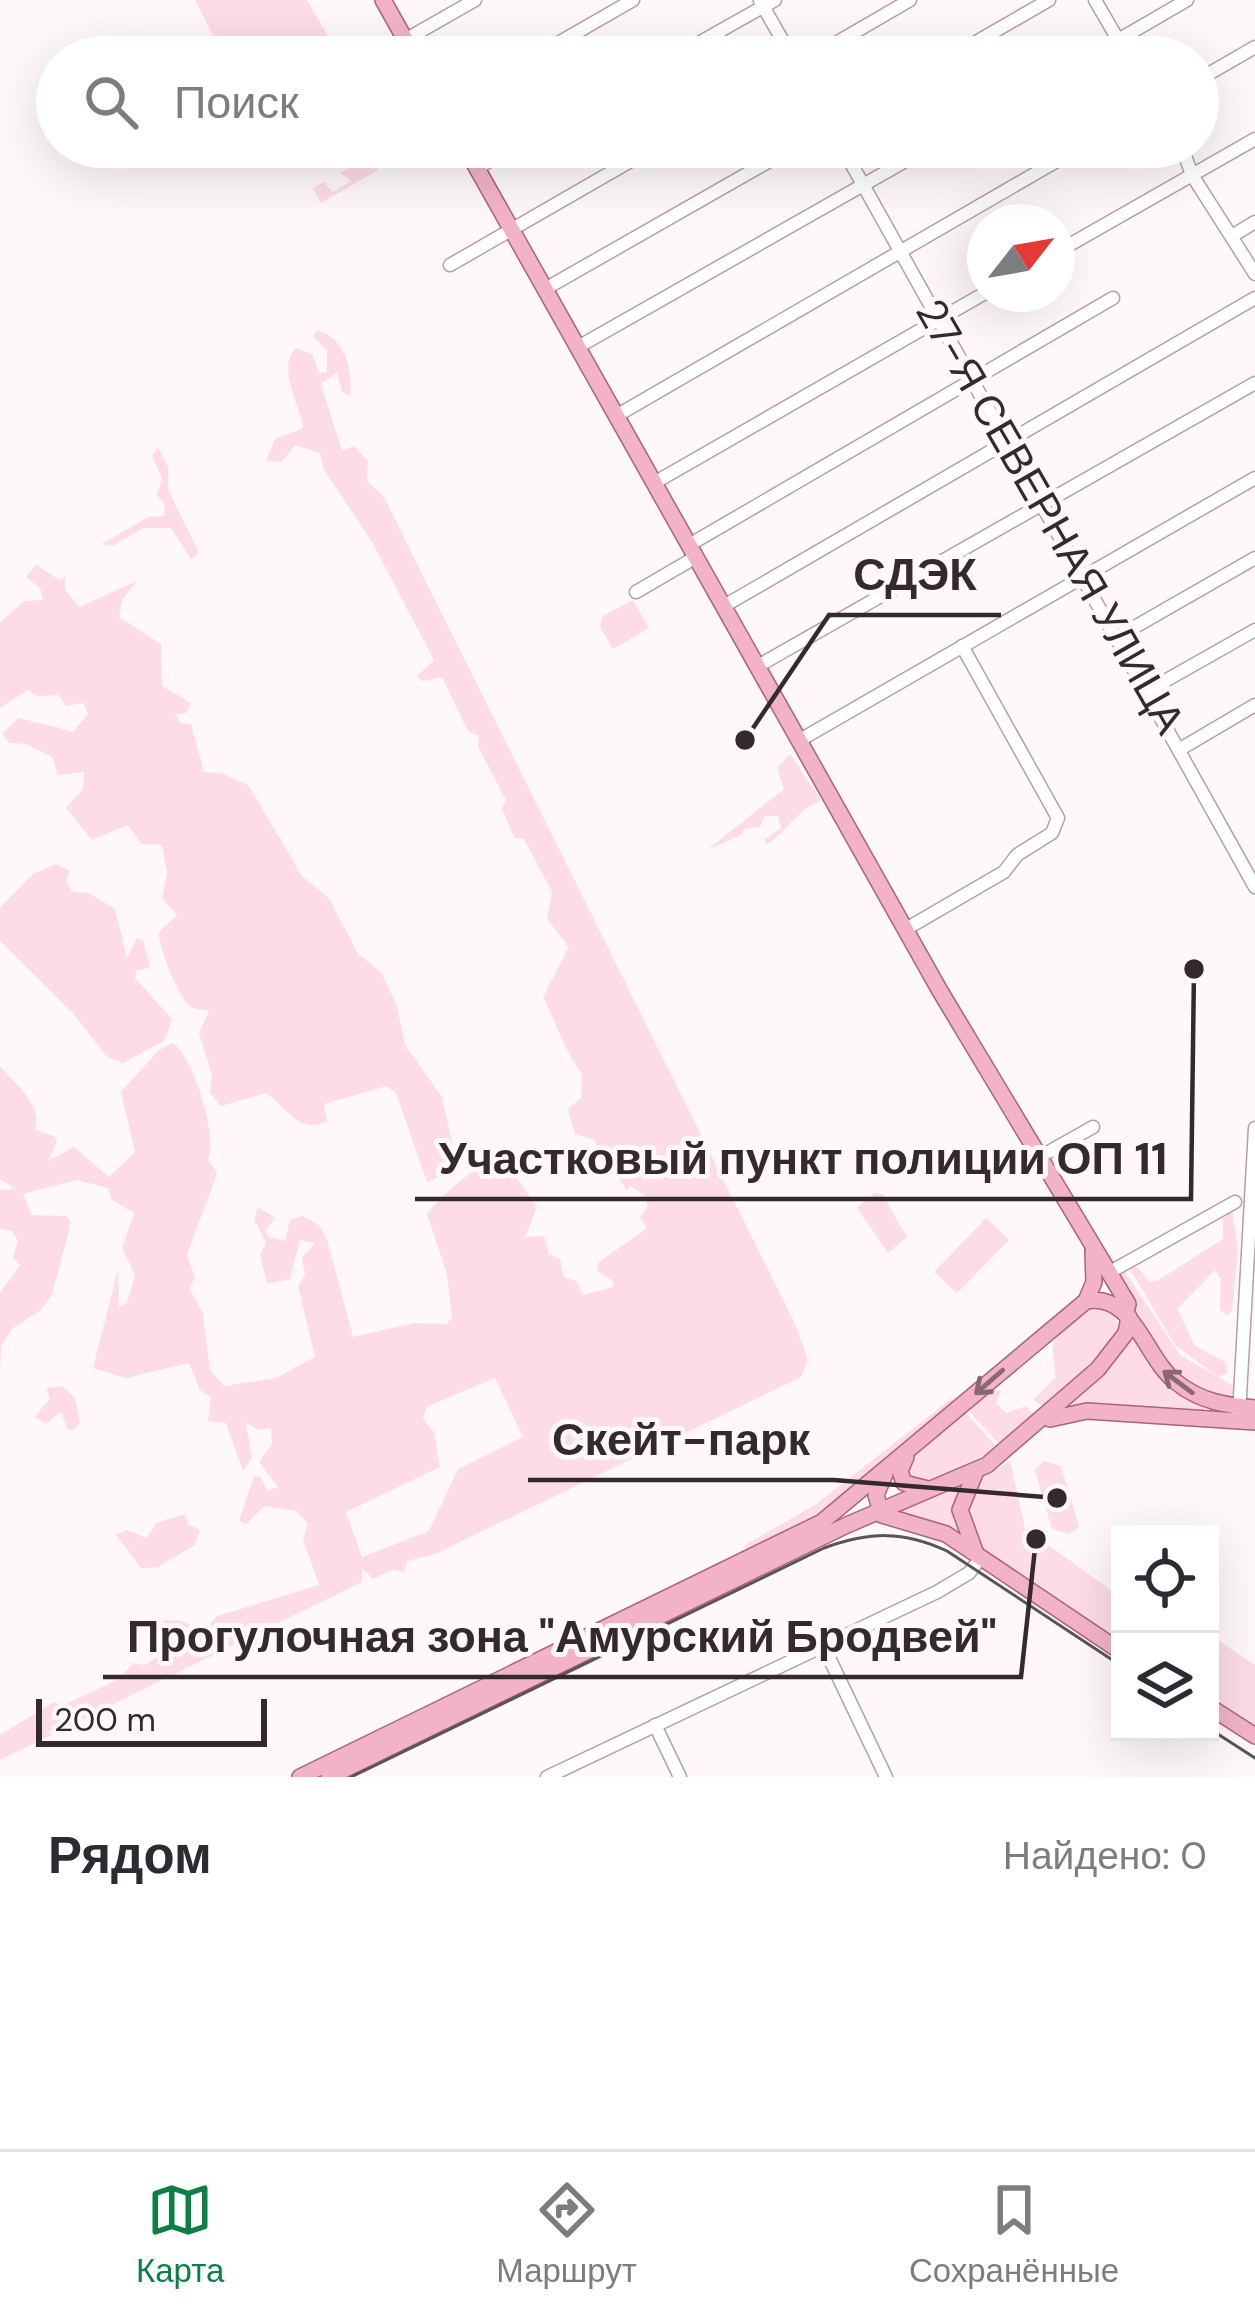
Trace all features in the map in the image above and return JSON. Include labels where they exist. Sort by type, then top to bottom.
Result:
[{"type":"main road","points":[[383,0],[403,36]]},
{"type":"main road","points":[[300,1777],[334,1770],[784,1548],[885,1515],[931,1488],[976,1471],[1042,1423],[1115,1348],[1127,1314],[1128,1304],[1110,1272],[1093,1252],[906,929],[477,168]]},
{"type":"main road","points":[[784,1548],[910,1452],[1085,1301],[1094,1282],[1093,1252]]},
{"type":"main road","points":[[1085,1301],[1106,1299],[1127,1314],[1150,1354],[1174,1381],[1208,1401],[1247,1414]]},
{"type":"main road","points":[[1042,1423],[1087,1411],[1247,1414]]},
{"type":"main road","points":[[910,1452],[902,1480],[910,1488],[931,1488]]},
{"type":"main road","points":[[886,1471],[875,1495],[885,1515],[936,1529],[1111,1645]]},
{"type":"main road","points":[[976,1471],[960,1510],[980,1559]]},
{"type":"main road","points":[[1219,1713],[1255,1736]]},
{"type":"street","points":[[412,36],[475,0]]},
{"type":"street","points":[[570,36],[633,0]]},
{"type":"street","points":[[848,36],[910,0]]},
{"type":"street","points":[[986,36],[1049,0]]},
{"type":"street","points":[[1095,0],[1116,36]]},
{"type":"street","points":[[1125,36],[1187,0]]},
{"type":"street","points":[[709,36],[766,2],[782,36]]},
{"type":"street","points":[[1219,68],[1255,47]]},
{"type":"street","points":[[1219,160],[1255,139]]},
{"type":"street","points":[[449,265],[618,168]]},
{"type":"street","points":[[545,289],[757,168]]},
{"type":"street","name":"27-Я СЕВЕРНАЯ УЛИЦА","points":[[854,168],[1182,748],[1248,853],[1255,887]]},
{"type":"street","points":[[578,347],[894,168]]},
{"type":"street","points":[[616,416],[1045,168]]},
{"type":"street","points":[[1190,168],[1255,274]]},
{"type":"street","points":[[1075,242],[1204,168]]},
{"type":"street","points":[[1232,236],[1255,222]]},
{"type":"street","points":[[636,592],[693,551],[1113,298]]},
{"type":"street","points":[[724,606],[1255,298]]},
{"type":"street","points":[[654,483],[967,304]]},
{"type":"street","points":[[758,667],[1255,383]]},
{"type":"street","points":[[800,740],[1255,478]]},
{"type":"street","points":[[1119,636],[1255,558]]},
{"type":"street","points":[[1149,690],[1255,631]]},
{"type":"street","points":[[906,929],[1004,872],[1017,855],[1052,833],[1058,818],[962,646]]},
{"type":"street","points":[[1182,748],[1255,705]]},
{"type":"street","points":[[1038,1158],[1093,1127]]},
{"type":"street","points":[[1247,1414],[1255,1128]]},
{"type":"street","points":[[1110,1272],[1235,1202]]},
{"type":"street","points":[[547,1777],[950,1585],[974,1570],[980,1559]]},
{"type":"street","points":[[823,1645],[886,1777]]},
{"type":"street","points":[[655,1725],[680,1777]]},
{"type":"shaded area","points":[[195,0],[307,0],[328,36],[213,36]]},
{"type":"shaded area","points":[[349,168],[378,170],[321,203],[313,188],[324,182],[333,192],[351,181],[340,173]]},
{"type":"shaded area","points":[[317,330],[335,340],[348,365],[351,396],[342,392],[337,372],[321,384],[342,451],[354,446],[368,461],[367,481],[384,497],[794,1322],[808,1360],[801,1377],[435,1554],[407,1561],[404,1572],[392,1570],[373,1579],[362,1568],[362,1582],[0,1760],[0,1735],[54,1702],[62,1706],[119,1679],[133,1663],[145,1665],[156,1658],[164,1620],[184,1621],[201,1635],[217,1616],[319,1585],[303,1539],[308,1524],[296,1511],[265,1506],[246,1524],[239,1521],[254,1476],[261,1477],[267,1491],[278,1487],[259,1462],[272,1444],[271,1428],[258,1430],[246,1423],[252,1458],[243,1471],[226,1423],[208,1421],[211,1397],[200,1390],[189,1363],[126,1378],[93,1368],[118,1269],[119,1307],[127,1303],[135,1275],[122,1248],[134,1213],[112,1200],[108,1188],[77,1180],[23,1194],[32,1215],[66,1216],[71,1222],[52,1295],[41,1310],[13,1328],[2,1344],[0,1369],[0,1293],[20,1265],[13,1257],[18,1241],[12,1231],[0,1229],[0,1190],[15,1189],[0,1179],[0,1066],[32,1104],[35,1130],[54,1136],[57,1142],[48,1161],[74,1147],[109,1177],[135,1152],[121,1092],[159,1050],[173,1043],[181,1051],[202,1098],[210,1134],[208,1160],[217,1173],[187,1255],[195,1278],[189,1288],[203,1313],[210,1370],[224,1386],[276,1378],[315,1357],[298,1286],[305,1275],[302,1258],[315,1243],[300,1240],[290,1279],[267,1284],[260,1254],[266,1243],[254,1219],[258,1207],[275,1218],[265,1231],[269,1237],[285,1241],[290,1220],[302,1216],[319,1225],[353,1337],[414,1323],[446,1324],[452,1318],[447,1274],[427,1214],[485,1161],[512,1171],[537,1207],[525,1237],[544,1236],[549,1254],[560,1259],[564,1277],[576,1281],[583,1295],[613,1287],[613,1281],[597,1271],[599,1262],[647,1228],[640,1217],[648,1206],[643,1194],[630,1186],[627,1191],[594,1140],[575,1134],[568,1109],[581,1098],[582,1074],[543,997],[569,947],[547,919],[552,892],[524,839],[514,838],[502,808],[506,800],[478,747],[479,736],[468,731],[442,677],[423,681],[417,676],[434,660],[372,542],[324,470],[320,453],[295,445],[281,462],[266,461],[275,439],[303,428],[289,376],[290,356],[296,348],[312,354],[319,373],[327,372],[327,350],[313,337]],"holes":[[[495,1378],[523,1437],[458,1469],[429,1531],[362,1557],[346,1512],[440,1467],[434,1432],[423,1419],[426,1407]]]},
{"type":"shaded area","points":[[158,447],[168,467],[168,489],[199,553],[191,559],[171,528],[143,528],[112,546],[102,544],[148,517],[164,516],[165,505],[157,495],[162,478],[152,456]]},
{"type":"shaded area","points":[[36,565],[60,580],[65,577],[65,589],[79,607],[137,581],[122,600],[119,617],[161,644],[162,686],[191,703],[186,713],[175,714],[180,723],[191,724],[204,772],[221,773],[248,785],[302,876],[329,898],[358,954],[381,972],[397,1006],[405,1045],[442,1097],[454,1151],[444,1175],[427,1182],[396,1093],[387,1086],[324,1104],[327,1122],[317,1125],[300,1122],[266,1093],[221,1106],[210,1093],[212,1075],[199,1033],[209,1011],[186,1003],[159,938],[159,932],[177,915],[162,898],[167,874],[162,845],[141,844],[128,825],[92,840],[66,808],[83,789],[84,772],[58,775],[52,757],[26,744],[9,743],[2,733],[19,718],[73,732],[88,714],[83,703],[66,706],[59,695],[37,696],[28,690],[0,708],[0,623],[24,601],[43,600],[40,588],[26,577]]},
{"type":"shaded area","points":[[633,600],[649,628],[613,649],[600,627],[603,616]]},
{"type":"shaded area","points":[[790,754],[821,800],[766,845],[765,839],[781,828],[778,816],[764,816],[760,827],[744,829],[741,835],[707,850],[784,789],[777,768]]},
{"type":"shaded area","points":[[56,864],[70,871],[66,882],[72,892],[89,893],[115,909],[127,958],[137,938],[143,940],[150,967],[136,971],[135,978],[172,1019],[164,1041],[123,1063],[107,1057],[73,1013],[0,941],[0,908],[33,874]]},
{"type":"shaded area","points":[[875,1193],[882,1194],[907,1237],[888,1253],[857,1208]]},
{"type":"shaded area","points":[[1232,1209],[1238,1249],[1232,1311],[1227,1315],[1220,1310],[1221,1279],[1215,1270],[1177,1309],[1195,1346],[1226,1362],[1228,1373],[1218,1377],[1175,1345],[1130,1269],[1136,1266],[1149,1281],[1157,1281],[1223,1239],[1223,1214]]},
{"type":"shaded area","points":[[986,1218],[1009,1240],[957,1293],[934,1272]]},
{"type":"shaded area","points":[[1122,1267],[1180,1355],[1237,1388],[1234,1394],[1213,1394],[1178,1373],[1139,1316],[1120,1280]]},
{"type":"shaded area","points":[[1107,1304],[1121,1329],[1102,1356],[1001,1446],[967,1409],[995,1390],[1001,1391],[996,1403],[1006,1413],[1026,1406],[1034,1414],[1043,1406],[1033,1400],[1055,1378],[1053,1347],[1060,1331],[1082,1313]]},
{"type":"shaded area","points":[[1131,1336],[1160,1377],[1208,1412],[1066,1408],[1106,1370]]},
{"type":"shaded area","points":[[62,1386],[75,1398],[80,1423],[74,1430],[67,1429],[61,1411],[46,1424],[35,1417],[50,1398],[46,1388]]},
{"type":"shaded area","points":[[952,1398],[956,1403],[824,1515],[751,1552],[743,1546],[815,1505]]},
{"type":"shaded area","points":[[964,1411],[998,1448],[924,1485],[910,1485],[906,1465]]},
{"type":"shaded area","points":[[1010,1461],[1025,1528],[1111,1590],[1111,1638],[982,1551],[964,1515],[977,1481]]},
{"type":"shaded area","points":[[1044,1461],[1061,1466],[1079,1526],[1070,1534],[1052,1529],[1035,1470]]},
{"type":"shaded area","points":[[965,1482],[956,1510],[965,1540],[885,1514]]},
{"type":"shaded area","points":[[185,1514],[189,1525],[200,1530],[195,1545],[158,1567],[141,1568],[116,1535],[127,1530],[147,1538],[156,1523]]},
{"type":"shaded area","points":[[1219,1641],[1255,1665],[1255,1729],[1219,1707]]},
{"type":"tram line","points":[[351,1777],[824,1548],[871,1536],[916,1539],[947,1551],[1111,1659]]},
{"type":"tram line","points":[[1219,1735],[1255,1758]]},
{"type":"place","name":"СДЭК","points":[[745,740]]},
{"type":"place","name":"Участковый пункт полиции ОП 11","points":[[1194,969]]},
{"type":"place","name":"Скейт-парк","points":[[1057,1498]]},
{"type":"place","name":"Прогулочная зона \"Амурский Бродвей\"","points":[[1036,1539]]}]
